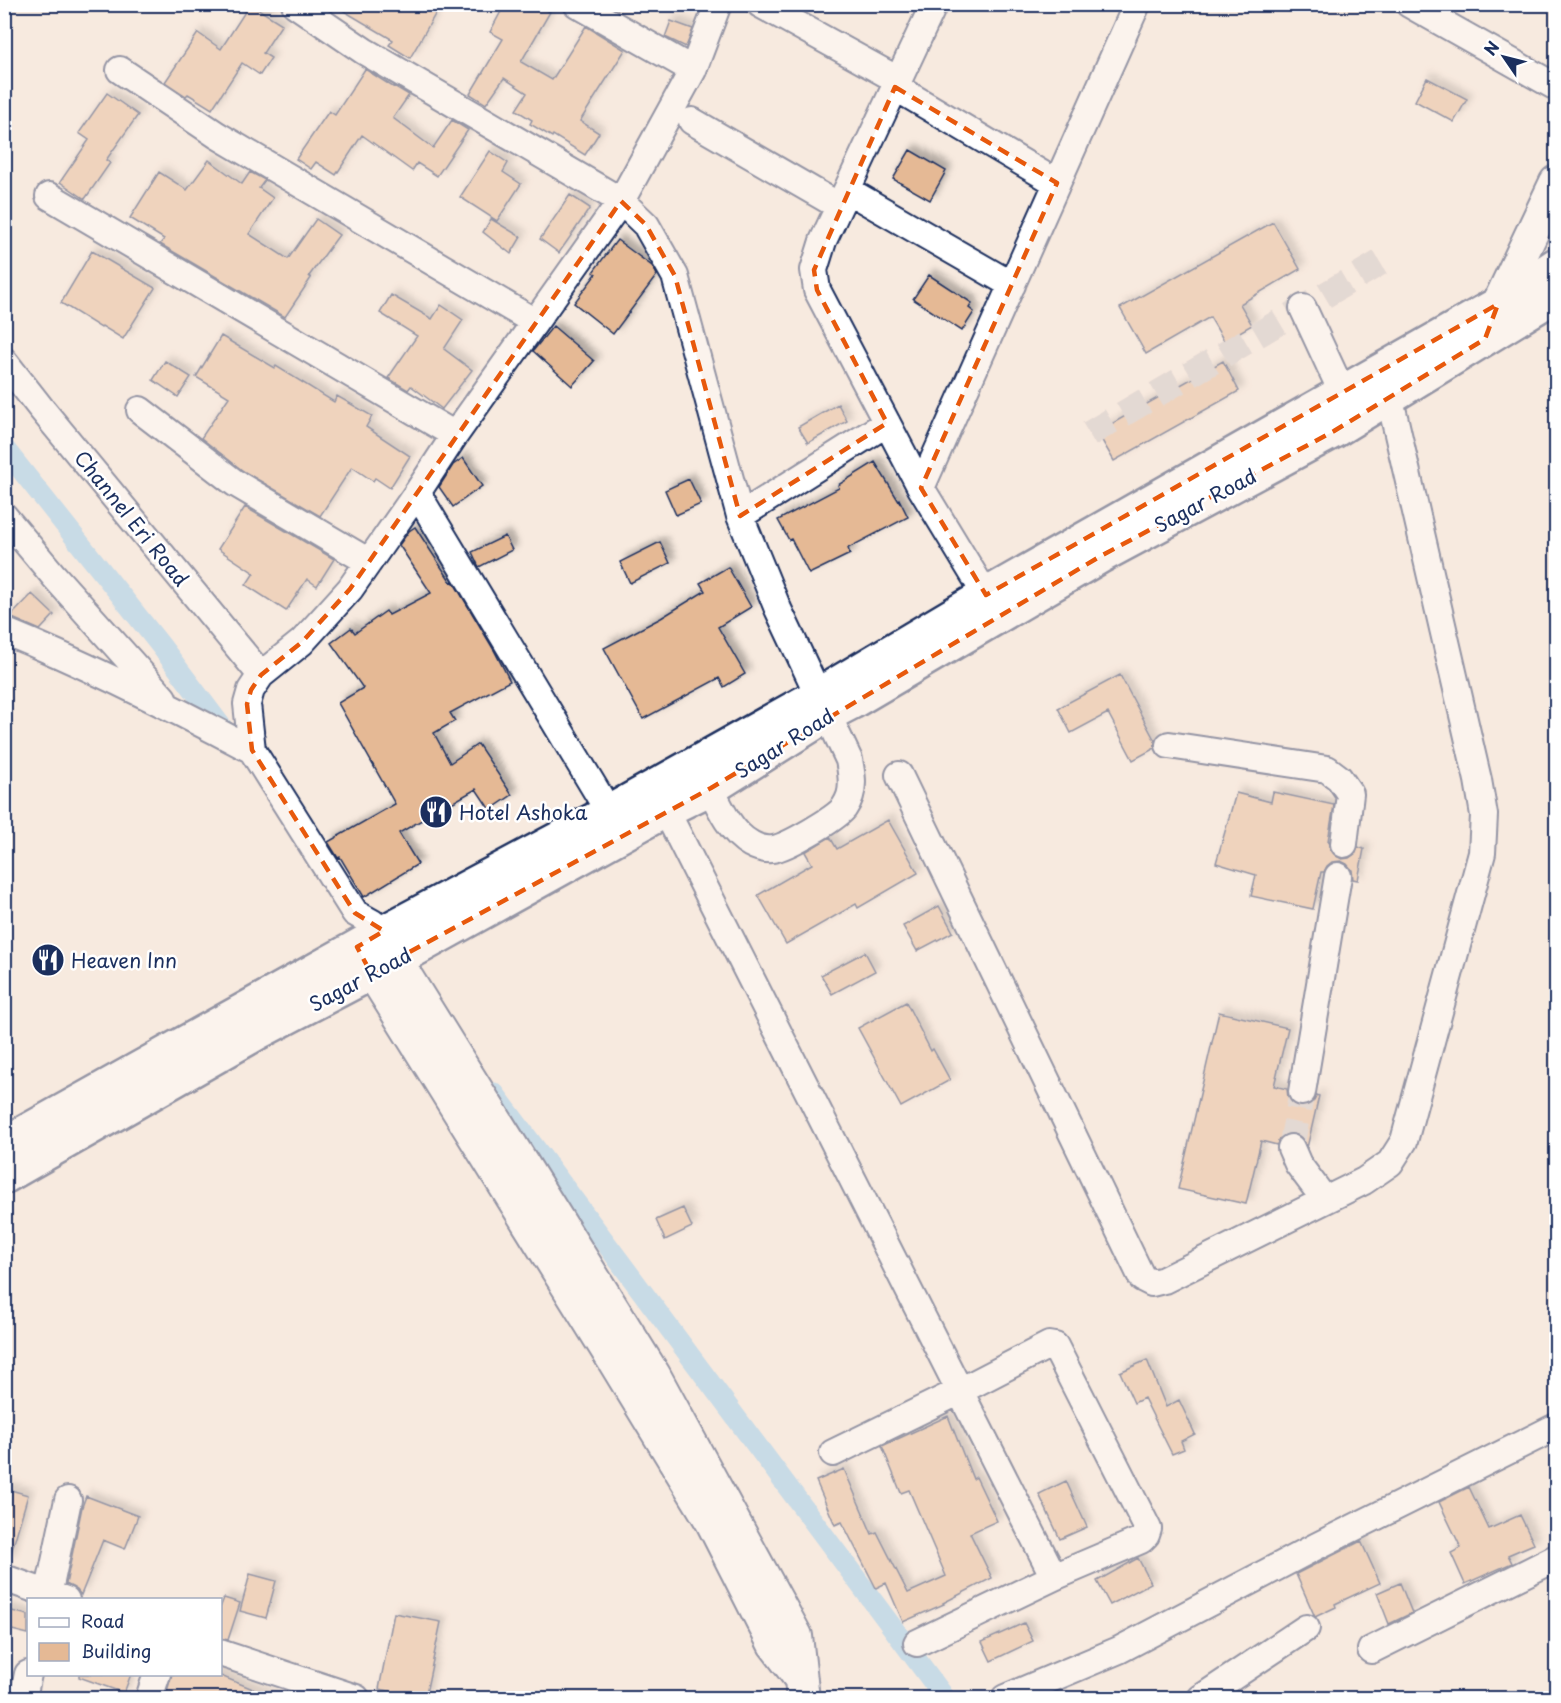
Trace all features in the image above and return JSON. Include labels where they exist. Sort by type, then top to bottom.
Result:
[{"type":"highway","name":"Sagar Road","points":[[4,1144],[372,946],[704,775],[822,705],[986,595],[1498,304],[1557,265]]},
{"type":"highway","name":"Sagar Road","points":[[822,705],[852,702],[1099,557],[1334,431],[1557,295]]},
{"type":"highway","name":"Sagar Road","points":[[4,1177],[257,1033],[372,946],[609,812],[660,798]]},
{"type":"main road","points":[[1485,339],[1498,304],[1557,182]]},
{"type":"main road","points":[[372,946],[654,1375],[796,1636],[801,1688]]},
{"type":"street","points":[[295,4],[364,51],[621,201],[646,225],[675,276],[740,516],[778,609],[849,760],[852,786],[844,807],[835,816],[790,843],[774,849],[762,849],[740,837],[729,824],[704,775]]},
{"type":"street","points":[[577,4],[693,70]]},
{"type":"street","points":[[372,946],[252,750],[247,704],[251,690],[261,675],[302,642],[350,589],[455,435],[621,201],[693,70],[718,4]]},
{"type":"street","points":[[760,4],[897,83],[1058,183]]},
{"type":"street","points":[[934,4],[823,241],[814,270],[816,290],[921,488],[986,595]]},
{"type":"street","points":[[921,488],[1137,4]]},
{"type":"street","points":[[1409,4],[1557,87]]},
{"type":"street","points":[[120,70],[217,135],[535,322]]},
{"type":"street","points":[[692,120],[1012,285]]},
{"type":"street","points":[[49,196],[455,435]]},
{"type":"street","points":[[1303,308],[1342,392]]},
{"type":"street","name":"Channel Eri Road","points":[[4,361],[261,675]]},
{"type":"street","points":[[899,775],[1143,1278],[1152,1282],[1164,1280],[1364,1181],[1390,1163],[1404,1141],[1482,854],[1484,815],[1478,780],[1389,396]]},
{"type":"street","points":[[140,410],[235,483],[369,562]]},
{"type":"street","points":[[740,516],[887,423]]},
{"type":"street","points":[[417,493],[609,812]]},
{"type":"street","points":[[4,516],[54,576],[172,707]]},
{"type":"street","points":[[4,631],[62,654],[172,707],[252,750]]},
{"type":"street","points":[[1169,745],[1327,769],[1339,778],[1350,794],[1344,844]]},
{"type":"street","points":[[660,798],[1054,1577]]},
{"type":"street","points":[[1302,1092],[1338,876]]},
{"type":"street","points":[[1291,1148],[1298,1164],[1325,1200]]},
{"type":"street","points":[[833,1453],[1049,1345],[1055,1346],[1148,1529],[1141,1540],[1054,1577],[917,1643]]},
{"type":"street","points":[[1005,1698],[1119,1650],[1317,1546],[1557,1427]]},
{"type":"street","points":[[4,1578],[54,1597],[68,1500]]},
{"type":"street","points":[[1371,1650],[1557,1558]]},
{"type":"street","points":[[1201,1698],[1306,1628]]},
{"type":"street","points":[[222,1654],[356,1698]]},
{"type":"street","points":[[23,1698],[28,1676]]},
{"type":"street","points":[[149,1698],[156,1676]]},
{"type":"highlighted area","points":[[895,87],[1057,183],[921,488],[986,595],[1498,304],[1485,339],[1334,431],[1099,557],[711,788],[371,973],[357,947],[384,931],[355,913],[252,750],[247,704],[251,690],[261,675],[302,642],[350,589],[621,201],[646,225],[675,276],[740,516],[887,423],[817,290],[814,270]]},
{"type":"building","points":[[250,4],[282,24],[263,53],[271,58],[260,75],[242,63],[212,109],[165,82],[198,33],[221,49]]},
{"type":"building","points":[[332,4],[441,4],[410,58],[389,45],[393,40]]},
{"type":"building","points":[[505,4],[537,4],[550,12],[521,62],[552,80],[586,26],[625,50],[580,121],[599,133],[585,155],[530,124],[532,120],[516,110],[527,93],[504,78],[486,104],[470,94],[503,39],[490,32]]},
{"type":"building","points":[[671,21],[693,29],[686,47],[665,37]]},
{"type":"building","points":[[365,69],[409,95],[393,118],[433,148],[452,120],[468,130],[437,176],[417,163],[412,171],[362,135],[336,175],[316,162],[311,169],[296,159],[329,111],[335,115]]},
{"type":"building","points":[[1427,78],[1467,99],[1454,122],[1415,101]]},
{"type":"building","points":[[107,93],[138,115],[106,160],[110,163],[85,199],[60,182],[89,140],[79,133]]},
{"type":"building","points":[[910,150],[946,171],[930,200],[893,179]]},
{"type":"building","points":[[490,151],[508,163],[503,172],[521,184],[497,221],[460,197]]},
{"type":"building","points":[[209,160],[242,184],[250,172],[265,180],[259,188],[273,198],[249,234],[288,259],[316,219],[339,235],[309,276],[311,278],[285,317],[160,244],[164,239],[130,218],[159,172],[187,190]]},
{"type":"building","points":[[570,195],[590,208],[559,253],[540,239]]},
{"type":"building","points":[[491,219],[521,237],[511,254],[483,232]]},
{"type":"building","points":[[1273,222],[1300,269],[1240,304],[1252,325],[1224,341],[1210,317],[1146,354],[1120,308]]},
{"type":"building","points":[[617,240],[652,266],[657,275],[613,334],[574,303],[596,274],[593,272]]},
{"type":"building","points":[[92,251],[155,288],[123,339],[61,303]]},
{"type":"building","points":[[929,275],[972,303],[969,308],[974,312],[962,331],[913,299]]},
{"type":"building","points":[[391,295],[432,319],[441,305],[463,320],[444,349],[472,370],[442,409],[411,386],[408,390],[388,378],[417,336],[380,313]]},
{"type":"building","points":[[553,326],[594,361],[572,386],[533,351]]},
{"type":"building","points":[[221,336],[275,368],[276,366],[334,402],[337,396],[372,416],[366,427],[410,456],[390,488],[375,478],[373,481],[352,467],[320,516],[243,471],[201,438],[229,397],[196,377]]},
{"type":"building","points":[[165,361],[191,377],[178,397],[153,380]]},
{"type":"building","points":[[1223,361],[1239,391],[1114,461],[1097,432]]},
{"type":"building","points":[[838,404],[847,421],[808,443],[798,427]]},
{"type":"building","points":[[463,458],[482,486],[453,507],[439,487],[453,465]]},
{"type":"building","points":[[875,462],[908,517],[848,548],[850,554],[809,574],[791,539],[789,540],[778,520],[839,488],[838,485]]},
{"type":"building","points":[[689,479],[701,504],[676,515],[665,490]]},
{"type":"building","points":[[245,507],[334,559],[317,586],[307,579],[286,611],[246,585],[254,573],[218,549]]},
{"type":"building","points":[[415,527],[451,582],[453,581],[510,681],[450,713],[455,721],[434,733],[450,763],[478,744],[512,795],[490,810],[476,789],[399,833],[418,864],[364,897],[340,857],[338,858],[328,842],[395,804],[338,703],[363,688],[331,643],[351,628],[355,633],[386,611],[389,615],[431,593],[399,545],[409,531]]},
{"type":"building","points":[[505,536],[512,550],[479,567],[472,552]]},
{"type":"building","points":[[660,542],[670,563],[630,583],[620,562]]},
{"type":"building","points":[[728,567],[751,607],[718,627],[745,674],[724,687],[719,678],[643,719],[604,648],[661,618],[705,591],[700,583]]},
{"type":"building","points":[[32,594],[54,615],[40,630],[10,617]]},
{"type":"building","points":[[1120,675],[1155,741],[1155,748],[1133,760],[1108,713],[1071,733],[1058,708]]},
{"type":"building","points":[[1273,792],[1334,805],[1328,841],[1331,850],[1342,859],[1349,858],[1356,853],[1358,847],[1364,849],[1358,880],[1353,879],[1352,870],[1341,861],[1332,862],[1324,872],[1321,872],[1313,909],[1251,896],[1256,875],[1216,863],[1236,793],[1271,802]]},
{"type":"building","points":[[888,820],[918,873],[858,908],[856,904],[786,944],[758,895],[812,864],[805,852],[830,837],[837,849]]},
{"type":"building","points":[[939,906],[953,932],[917,951],[903,926]]},
{"type":"building","points":[[865,952],[875,971],[832,994],[821,975]]},
{"type":"building","points":[[906,1002],[931,1051],[933,1049],[950,1080],[901,1107],[858,1028]]},
{"type":"building","points":[[1219,1012],[1288,1028],[1274,1086],[1287,1089],[1288,1098],[1299,1107],[1308,1106],[1317,1095],[1319,1096],[1307,1148],[1300,1136],[1293,1133],[1284,1135],[1279,1139],[1277,1145],[1261,1141],[1246,1204],[1178,1189]]},
{"type":"building","points":[[683,1208],[692,1227],[665,1240],[656,1220]]},
{"type":"building","points":[[1147,1360],[1166,1407],[1179,1400],[1195,1434],[1181,1441],[1184,1449],[1172,1454],[1144,1398],[1134,1403],[1120,1372]]},
{"type":"building","points":[[948,1416],[973,1479],[976,1477],[997,1521],[970,1533],[992,1578],[944,1604],[903,1622],[886,1583],[876,1588],[842,1522],[835,1525],[816,1481],[844,1469],[872,1534],[877,1532],[908,1593],[946,1576],[909,1490],[901,1493],[882,1446]]},
{"type":"building","points":[[1066,1481],[1087,1527],[1060,1539],[1039,1494]]},
{"type":"building","points":[[1469,1487],[1489,1529],[1520,1515],[1534,1544],[1508,1555],[1512,1563],[1465,1584],[1451,1553],[1461,1548],[1439,1502]]},
{"type":"building","points":[[4,1488],[28,1495],[9,1560],[4,1559]]},
{"type":"building","points":[[86,1496],[138,1516],[125,1549],[103,1540],[81,1595],[66,1584]]},
{"type":"building","points":[[1361,1541],[1380,1583],[1335,1604],[1336,1607],[1315,1617],[1296,1574]]},
{"type":"building","points":[[1138,1558],[1151,1583],[1110,1605],[1097,1581]]},
{"type":"building","points":[[250,1574],[276,1581],[266,1618],[240,1611]]},
{"type":"building","points":[[1400,1583],[1412,1613],[1389,1624],[1377,1593]]},
{"type":"building","points":[[224,1598],[240,1603],[228,1640],[222,1638]]},
{"type":"building","points":[[4,1609],[27,1615],[27,1634],[4,1628]]},
{"type":"building","points":[[394,1613],[441,1622],[425,1698],[379,1689]]},
{"type":"building","points":[[1024,1623],[1033,1641],[991,1661],[982,1642]]},
{"type":"building","points":[[79,1676],[130,1676],[124,1693]]},
{"type":"building","points":[[171,1676],[221,1676],[275,1698],[165,1698]]},
{"type":"waterway","points":[[4,448],[161,646],[230,738]]},
{"type":"waterway","points":[[494,1093],[945,1698]]},
{"type":"tunnel","points":[[1089,434],[1388,258]]},
{"type":"tunnel","points":[[1291,1148],[1302,1092]]},
{"type":"place","name":"Hotel Ashoka","points":[[436,812]]},
{"type":"place","name":"Heaven Inn","points":[[48,960]]}]
